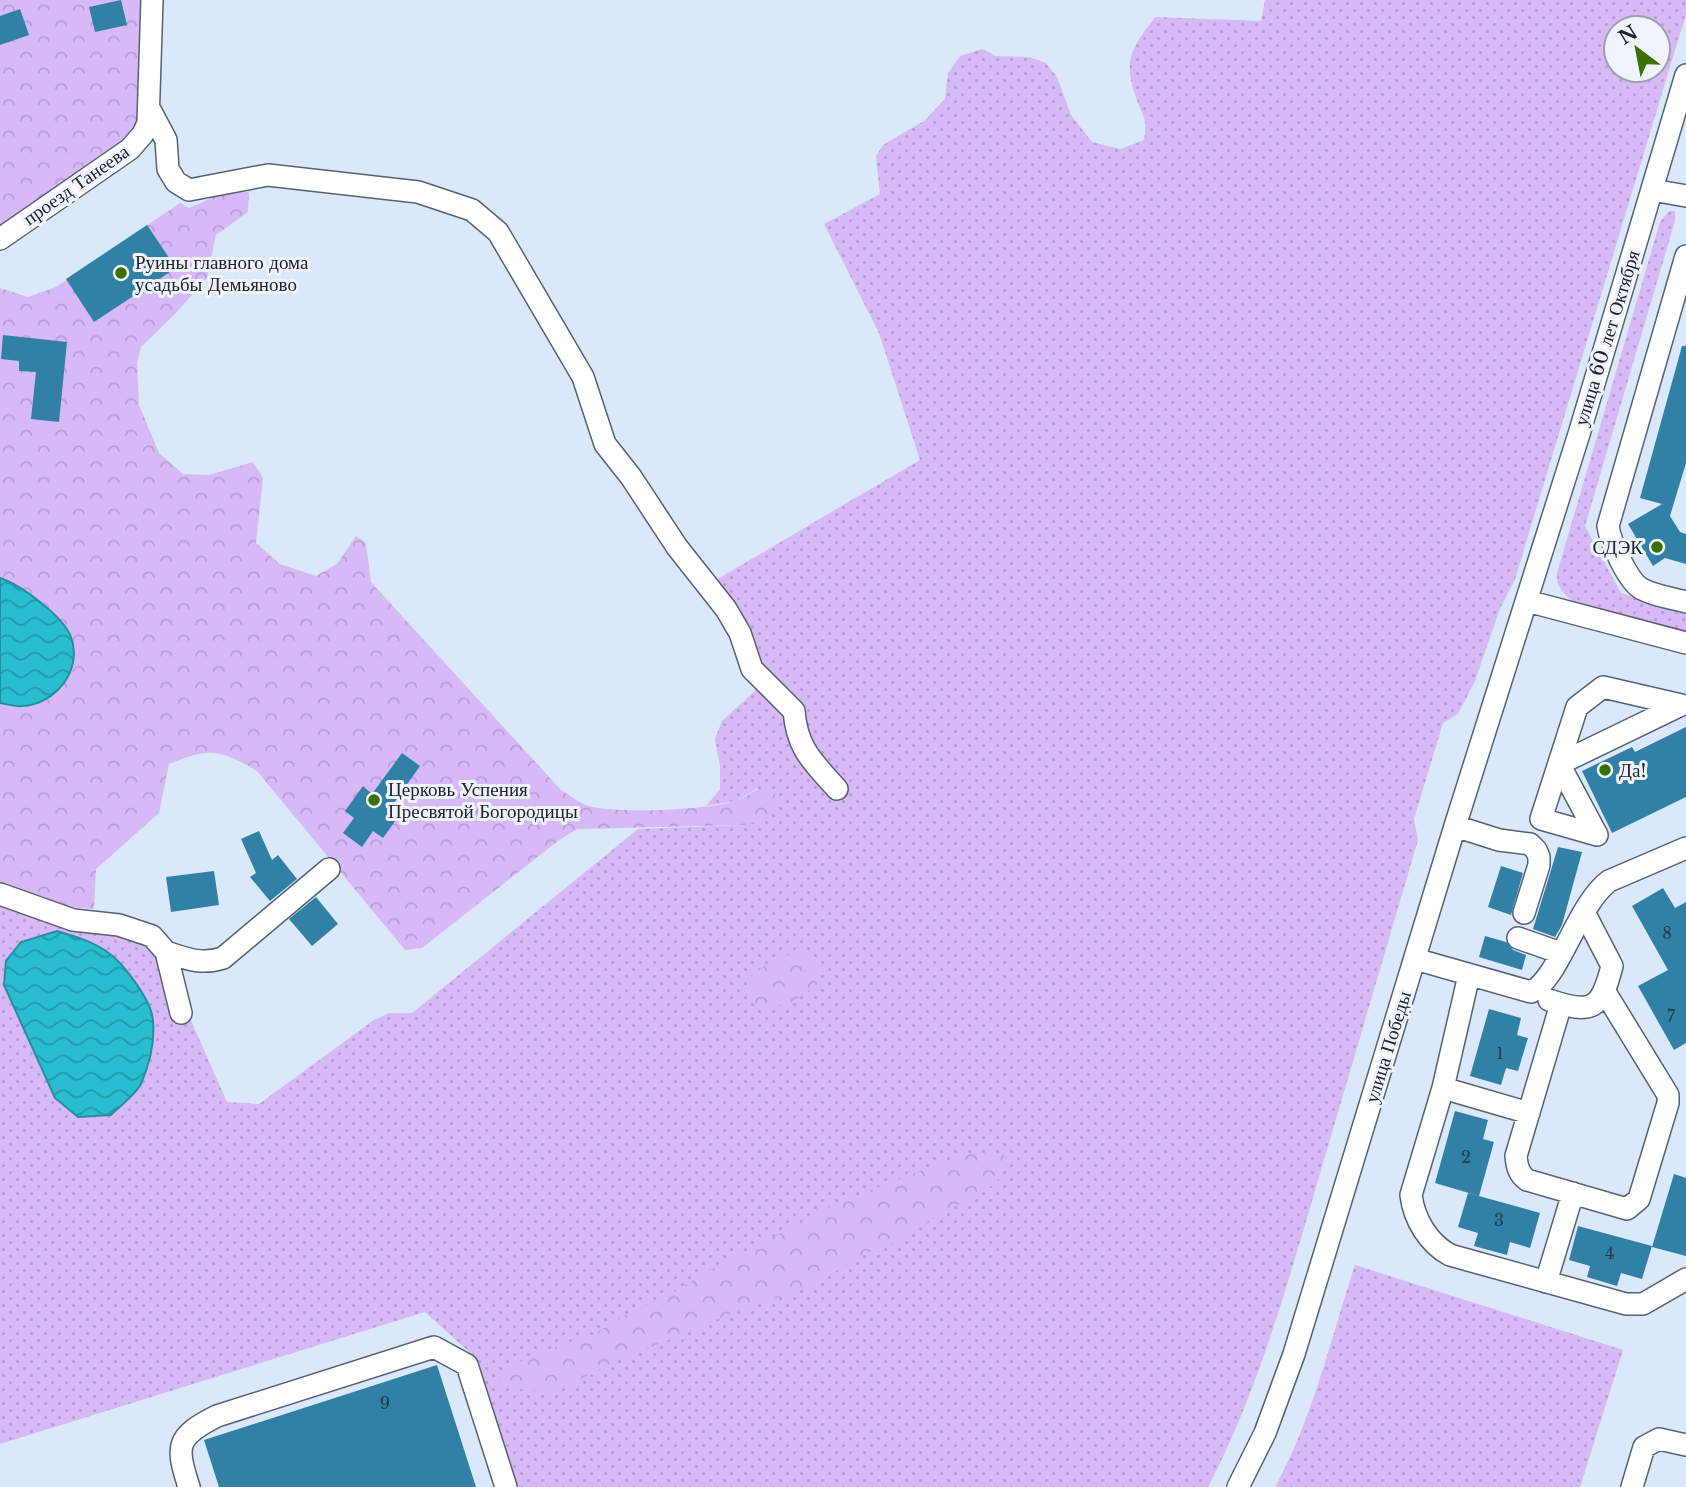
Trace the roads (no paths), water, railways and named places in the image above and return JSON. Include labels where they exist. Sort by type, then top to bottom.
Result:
[{"type":"street","name":"проезд Танеева","points":[[0,239],[130,149],[143,134],[148,124],[152,0]]},
{"type":"street","name":"улица 60 лет Октября","points":[[1527,601],[1686,75]]},
{"type":"street","points":[[149,108],[166,140],[168,169],[176,182],[189,190],[268,175],[418,192],[472,210],[498,232],[583,377],[605,444],[631,477],[677,547],[726,608],[740,633],[752,669],[794,711],[796,731],[804,752],[837,789]]},
{"type":"street","points":[[1652,190],[1686,197]]},
{"type":"street","points":[[1686,256],[1608,526],[1610,539],[1635,584],[1643,590],[1686,602]]},
{"type":"street","points":[[1527,601],[1686,643]]},
{"type":"street","name":"улица Победы","points":[[1238,1487],[1265,1433],[1294,1354],[1455,826],[1527,601]]},
{"type":"street","points":[[1603,687],[1684,699],[1559,764],[1577,707],[1603,687]]},
{"type":"street","points":[[1455,826],[1499,840],[1530,844],[1536,849],[1539,865],[1524,913]]},
{"type":"street","points":[[1524,992],[1531,992],[1544,984],[1584,912],[1609,881],[1686,848]]},
{"type":"street","points":[[166,952],[196,962],[223,958],[329,869]]},
{"type":"street","points":[[0,894],[73,920],[119,925],[152,936],[166,952],[181,1013]]},
{"type":"street","points":[[1415,959],[1583,1009],[1595,1004],[1605,992],[1612,966],[1584,912]]},
{"type":"street","points":[[1518,939],[1561,953]]},
{"type":"street","points":[[1469,975],[1443,1088],[1411,1195],[1417,1219],[1427,1236],[1440,1250],[1450,1255],[1635,1305],[1650,1300],[1686,1279]]},
{"type":"street","points":[[1561,1004],[1516,1156],[1521,1175],[1527,1180],[1627,1209],[1639,1199],[1668,1103],[1665,1088],[1605,992]]},
{"type":"street","points":[[1443,1088],[1529,1113]]},
{"type":"street","points":[[1546,1282],[1573,1193]]},
{"type":"street","points":[[190,1487],[179,1456],[183,1441],[196,1426],[217,1416],[434,1347],[467,1365],[506,1487]]},
{"type":"street","points":[[1632,1487],[1644,1447],[1659,1439],[1686,1445]]},
{"type":"water","points":[[0,578],[40,602],[67,629],[71,637],[74,649],[70,673],[56,692],[34,704],[19,706],[0,703]]},
{"type":"water","points":[[57,931],[100,947],[113,956],[136,983],[151,1013],[152,1045],[141,1084],[111,1115],[78,1117],[55,1098],[4,985],[6,961],[21,942]]},
{"type":"place","name":"Руины главного дома усадьбы Демьяново","points":[[121,273]]},
{"type":"place","name":"СДЭК","points":[[1657,547]]},
{"type":"place","name":"Да!","points":[[1605,770]]},
{"type":"place","name":"Церковь Успения Пресвятой Богородицы","points":[[374,800]]}]
